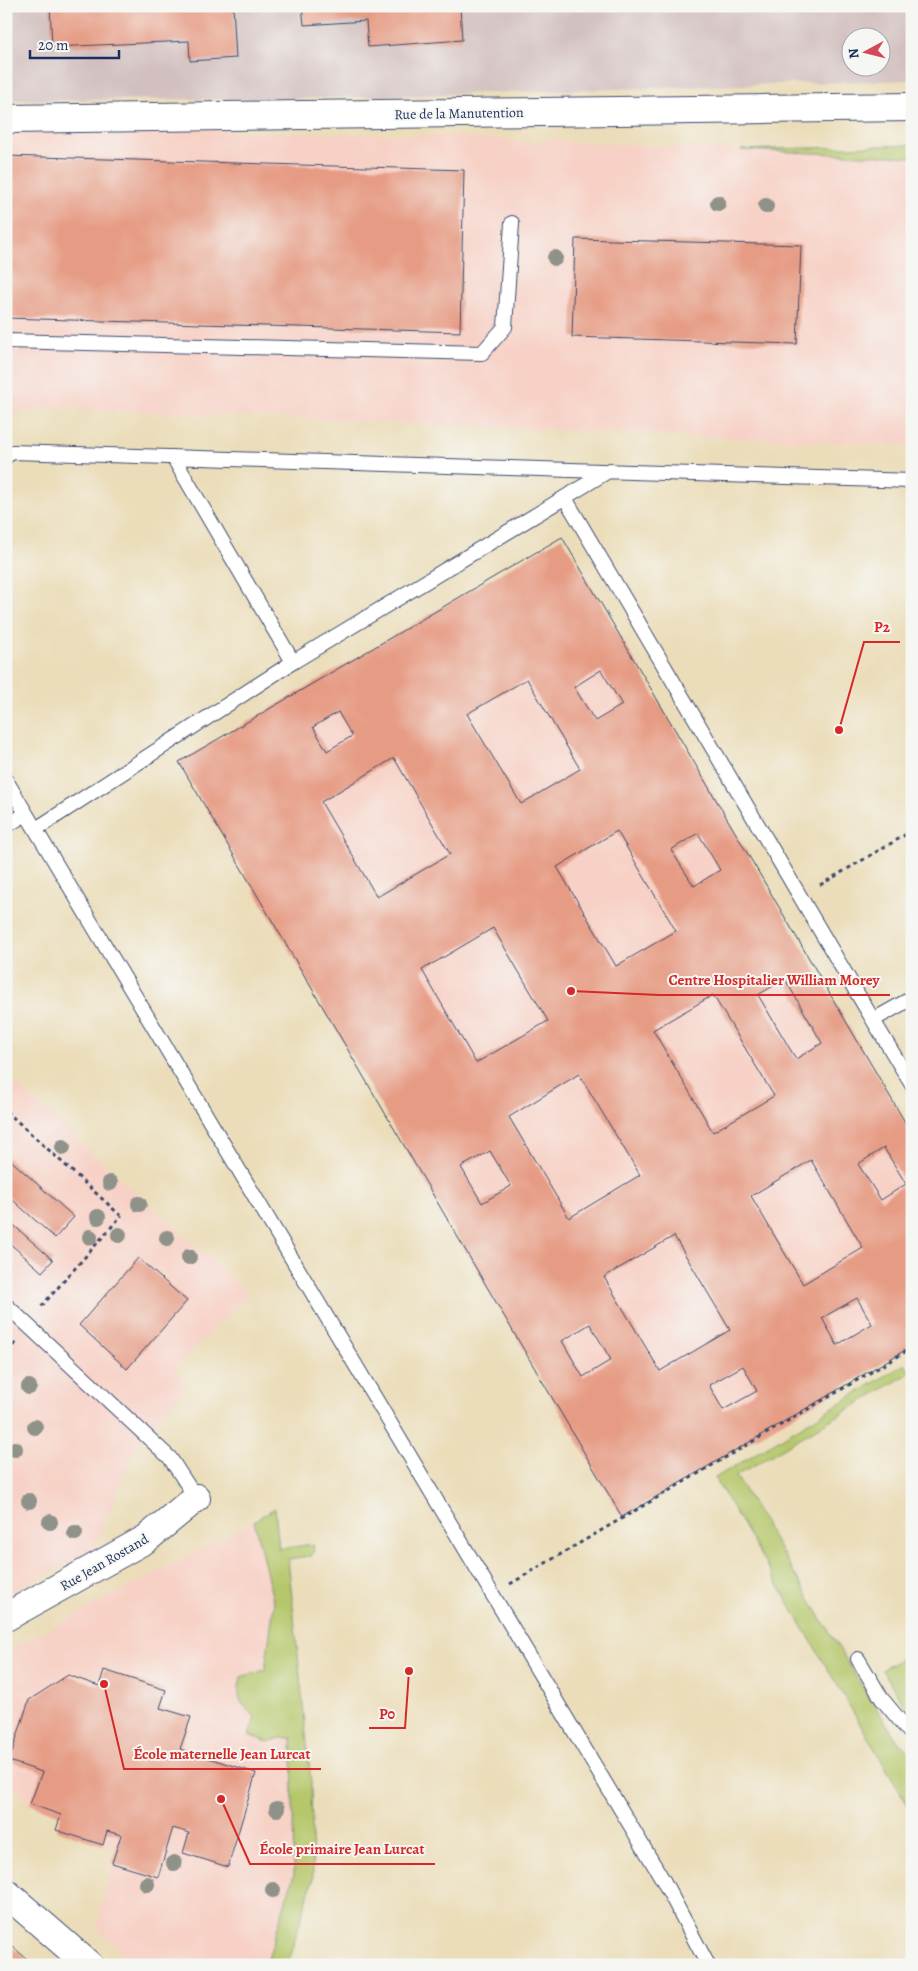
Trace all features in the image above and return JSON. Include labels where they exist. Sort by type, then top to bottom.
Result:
[{"type":"street","name":"Rue de la Manutention","points":[[6,119],[912,107]]},
{"type":"street","name":"Rue Jean Rostand","points":[[6,1617],[146,1539],[196,1498]]},
{"type":"street","points":[[6,1893],[89,1965]]},
{"type":"lane","points":[[6,341],[482,353],[505,327],[512,222]]},
{"type":"lane","points":[[6,456],[13,452],[912,481]]},
{"type":"lane","points":[[173,457],[293,662]]},
{"type":"lane","points":[[36,829],[293,662],[610,470]]},
{"type":"lane","points":[[565,498],[912,1085]]},
{"type":"lane","points":[[6,780],[663,1880],[708,1965]]},
{"type":"lane","points":[[6,826],[26,814]]},
{"type":"lane","points":[[873,1020],[912,998]]},
{"type":"lane","points":[[6,1305],[170,1458],[196,1498]]},
{"type":"lane","points":[[858,1659],[882,1699],[900,1723],[912,1735]]},
{"type":"path","points":[[800,896],[912,831]]},
{"type":"path","points":[[6,1112],[121,1216],[55,1294],[25,1323]]},
{"type":"path","points":[[492,1594],[912,1348]]},
{"type":"path","points":[[903,1965],[912,1959]]},
{"type":"shaded area","points":[[6,6],[912,6],[912,80],[289,99],[6,100]]},
{"type":"shaded area","points":[[203,130],[468,137],[538,143],[553,138],[568,142],[912,157],[912,446],[63,408],[6,413],[6,132]]},
{"type":"shaded area","points":[[562,537],[912,1134],[912,1346],[622,1517],[179,762]]},
{"type":"shaded area","points":[[6,1075],[249,1294],[175,1368],[188,1383],[138,1443],[93,1551],[6,1595]]},
{"type":"shaded area","points":[[254,1521],[274,1604],[265,1670],[250,1672],[242,1705],[255,1716],[249,1735],[269,1744],[280,1738],[292,1738],[294,1874],[266,1965],[137,1965],[96,1928],[116,1849],[56,1830],[60,1815],[30,1804],[6,1783],[6,1652]]},
{"type":"green space","points":[[912,145],[912,157],[741,150]]},
{"type":"green space","points":[[905,1364],[910,1373],[736,1476],[860,1683],[899,1743],[912,1754],[912,1812],[715,1478]]},
{"type":"green space","points":[[275,1508],[279,1549],[313,1544],[314,1551],[310,1556],[288,1559],[311,1782],[313,1879],[287,1965],[266,1965],[294,1874],[292,1738],[280,1738],[268,1742],[249,1735],[255,1717],[242,1703],[239,1695],[241,1677],[265,1670],[274,1604],[254,1521]]},
{"type":"green space","points":[[912,1652],[912,1717],[882,1670]]},
{"type":"building","points":[[50,6],[233,6],[236,58],[190,61],[189,41],[52,47]]},
{"type":"building","points":[[302,6],[460,6],[462,40],[368,47],[366,21],[304,25]]},
{"type":"building","points":[[6,156],[464,170],[460,332],[6,318]]},
{"type":"building","points":[[575,239],[801,245],[797,344],[572,337]]},
{"type":"building","points":[[562,537],[912,1134],[912,1346],[622,1517],[179,762]],"holes":[[[601,670],[622,705],[595,721],[574,687]],[[527,679],[580,769],[521,804],[467,714]],[[338,712],[352,736],[327,751],[313,727]],[[394,758],[450,854],[377,897],[321,802]],[[617,831],[676,931],[616,966],[557,867]],[[698,833],[720,870],[694,886],[671,850]],[[493,928],[548,1021],[476,1063],[422,970]],[[785,979],[822,1043],[796,1059],[758,995]],[[713,995],[774,1096],[713,1132],[653,1030]],[[579,1074],[640,1175],[569,1218],[509,1117]],[[884,1148],[906,1184],[881,1200],[858,1164]],[[490,1151],[511,1186],[482,1203],[461,1167]],[[811,1160],[863,1248],[803,1284],[751,1196]],[[674,1236],[730,1330],[660,1371],[604,1277]],[[857,1298],[872,1324],[837,1345],[822,1318]],[[590,1324],[611,1360],[583,1377],[562,1341]],[[743,1366],[757,1391],[723,1410],[709,1385]]]},
{"type":"building","points":[[6,1156],[74,1217],[55,1238],[6,1194]]},
{"type":"building","points":[[10,1222],[53,1260],[42,1272],[6,1240],[6,1227]]},
{"type":"building","points":[[138,1258],[187,1301],[127,1369],[79,1325]]},
{"type":"building","points":[[104,1670],[166,1690],[160,1708],[191,1717],[180,1749],[256,1773],[228,1867],[183,1853],[189,1833],[173,1828],[158,1877],[112,1863],[121,1835],[107,1831],[103,1845],[56,1830],[61,1815],[30,1804],[42,1772],[9,1761],[29,1700],[68,1675],[99,1686]]},
{"type":"building","points":[[6,1941],[34,1965],[6,1965]]},
{"type":"place","name":"P2","points":[[839,730]]},
{"type":"place","name":"Centre Hospitalier William Morey","points":[[571,991]]},
{"type":"place","name":"P0","points":[[409,1671]]},
{"type":"place","name":"École maternelle Jean Lurcat","points":[[104,1684]]},
{"type":"place","name":"École primaire Jean Lurcat","points":[[221,1799]]}]
